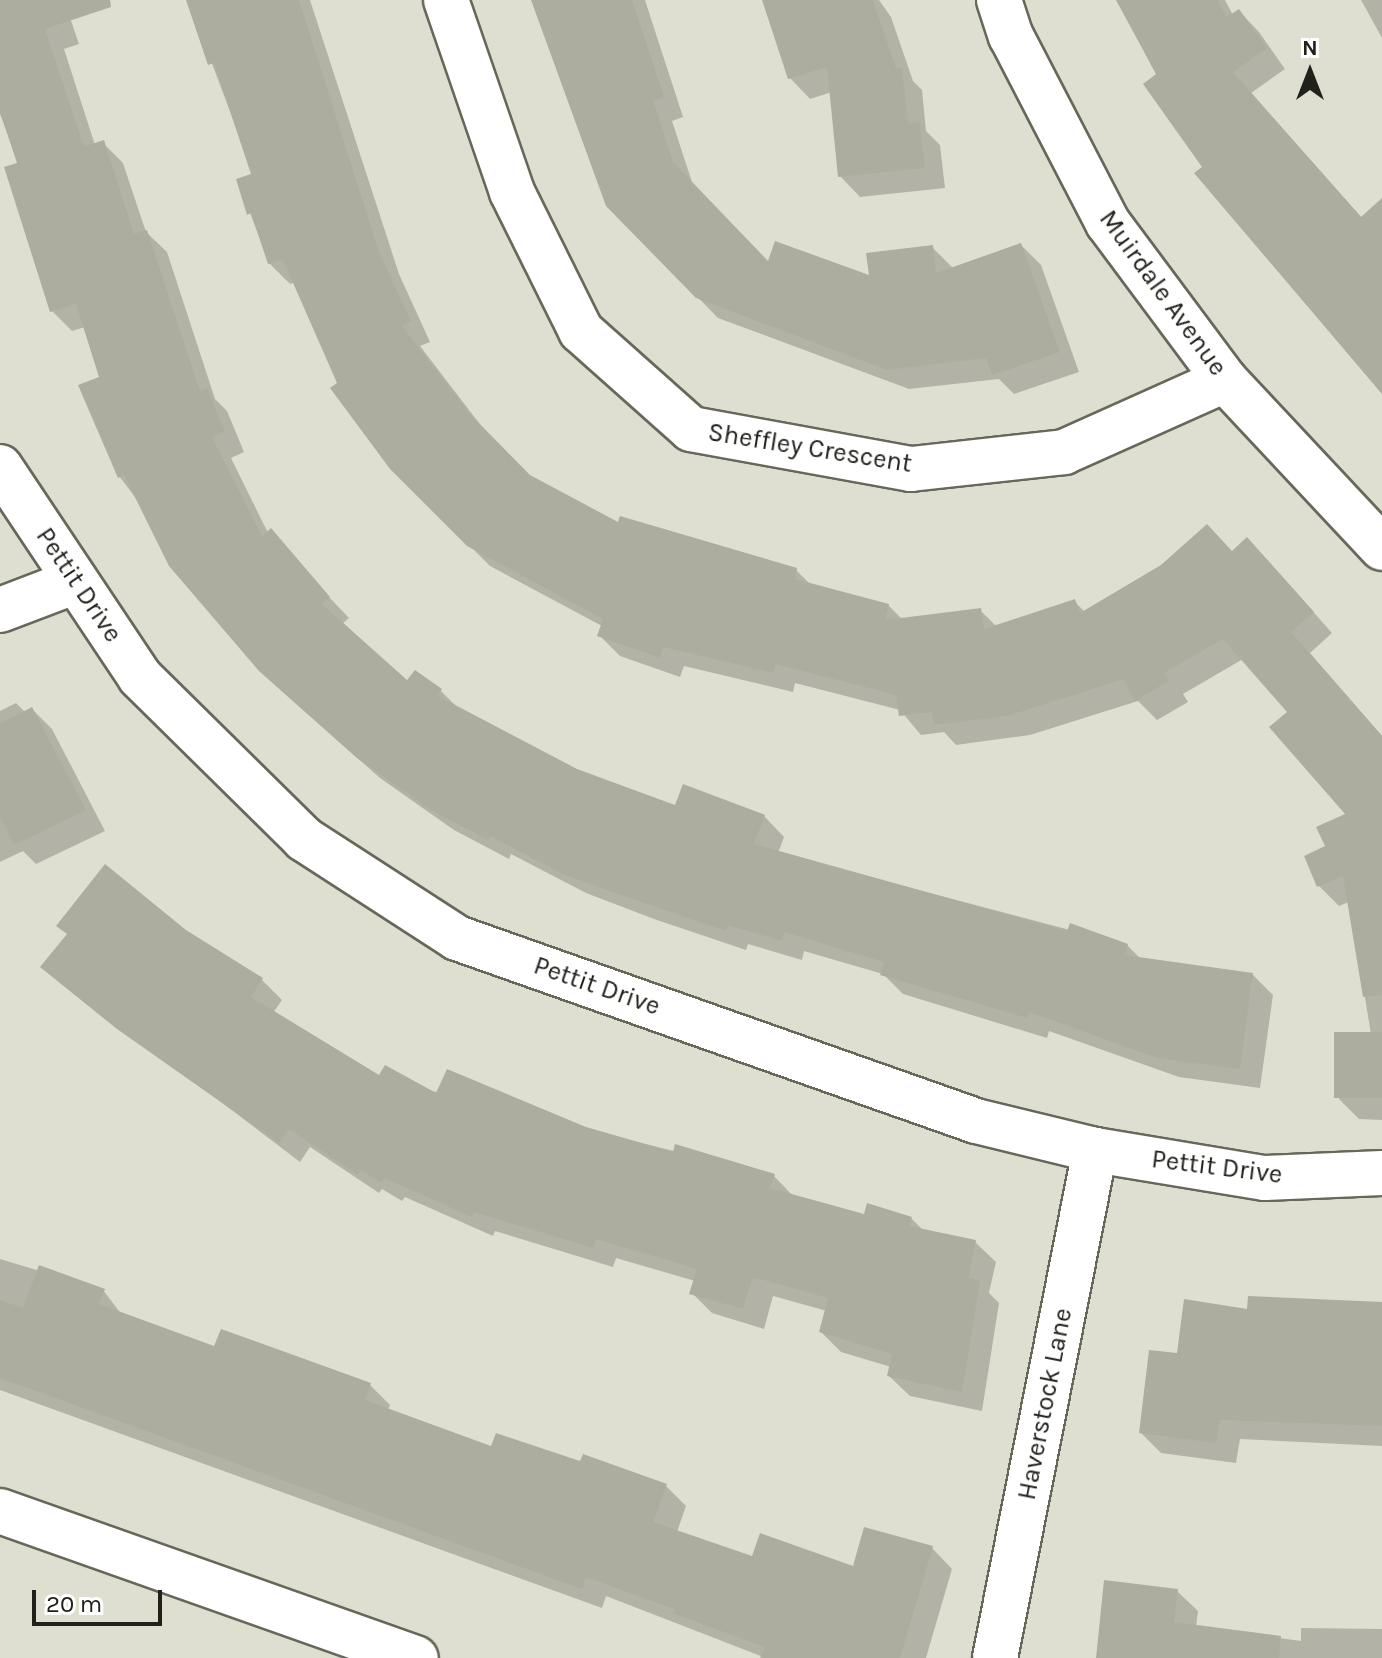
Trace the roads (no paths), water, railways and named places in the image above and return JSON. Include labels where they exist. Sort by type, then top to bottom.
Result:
[{"type":"street","name":"Sheffley Crescent","points":[[446,0],[512,192],[581,331],[691,429],[911,469],[1064,452],[1225,380]]},
{"type":"street","name":"Muirdale Avenue","points":[[999,0],[1011,36],[1108,223],[1225,380],[1382,548]]},
{"type":"street","name":"Pettit Drive","points":[[0,467],[140,677],[304,839],[457,938],[976,1121],[1095,1150],[1265,1178],[1382,1173]]},
{"type":"street","points":[[0,610],[76,581]]},
{"type":"street","name":"Haverstock Lane","points":[[995,1658],[1095,1150]]},
{"type":"street","points":[[0,1511],[416,1658]]}]
